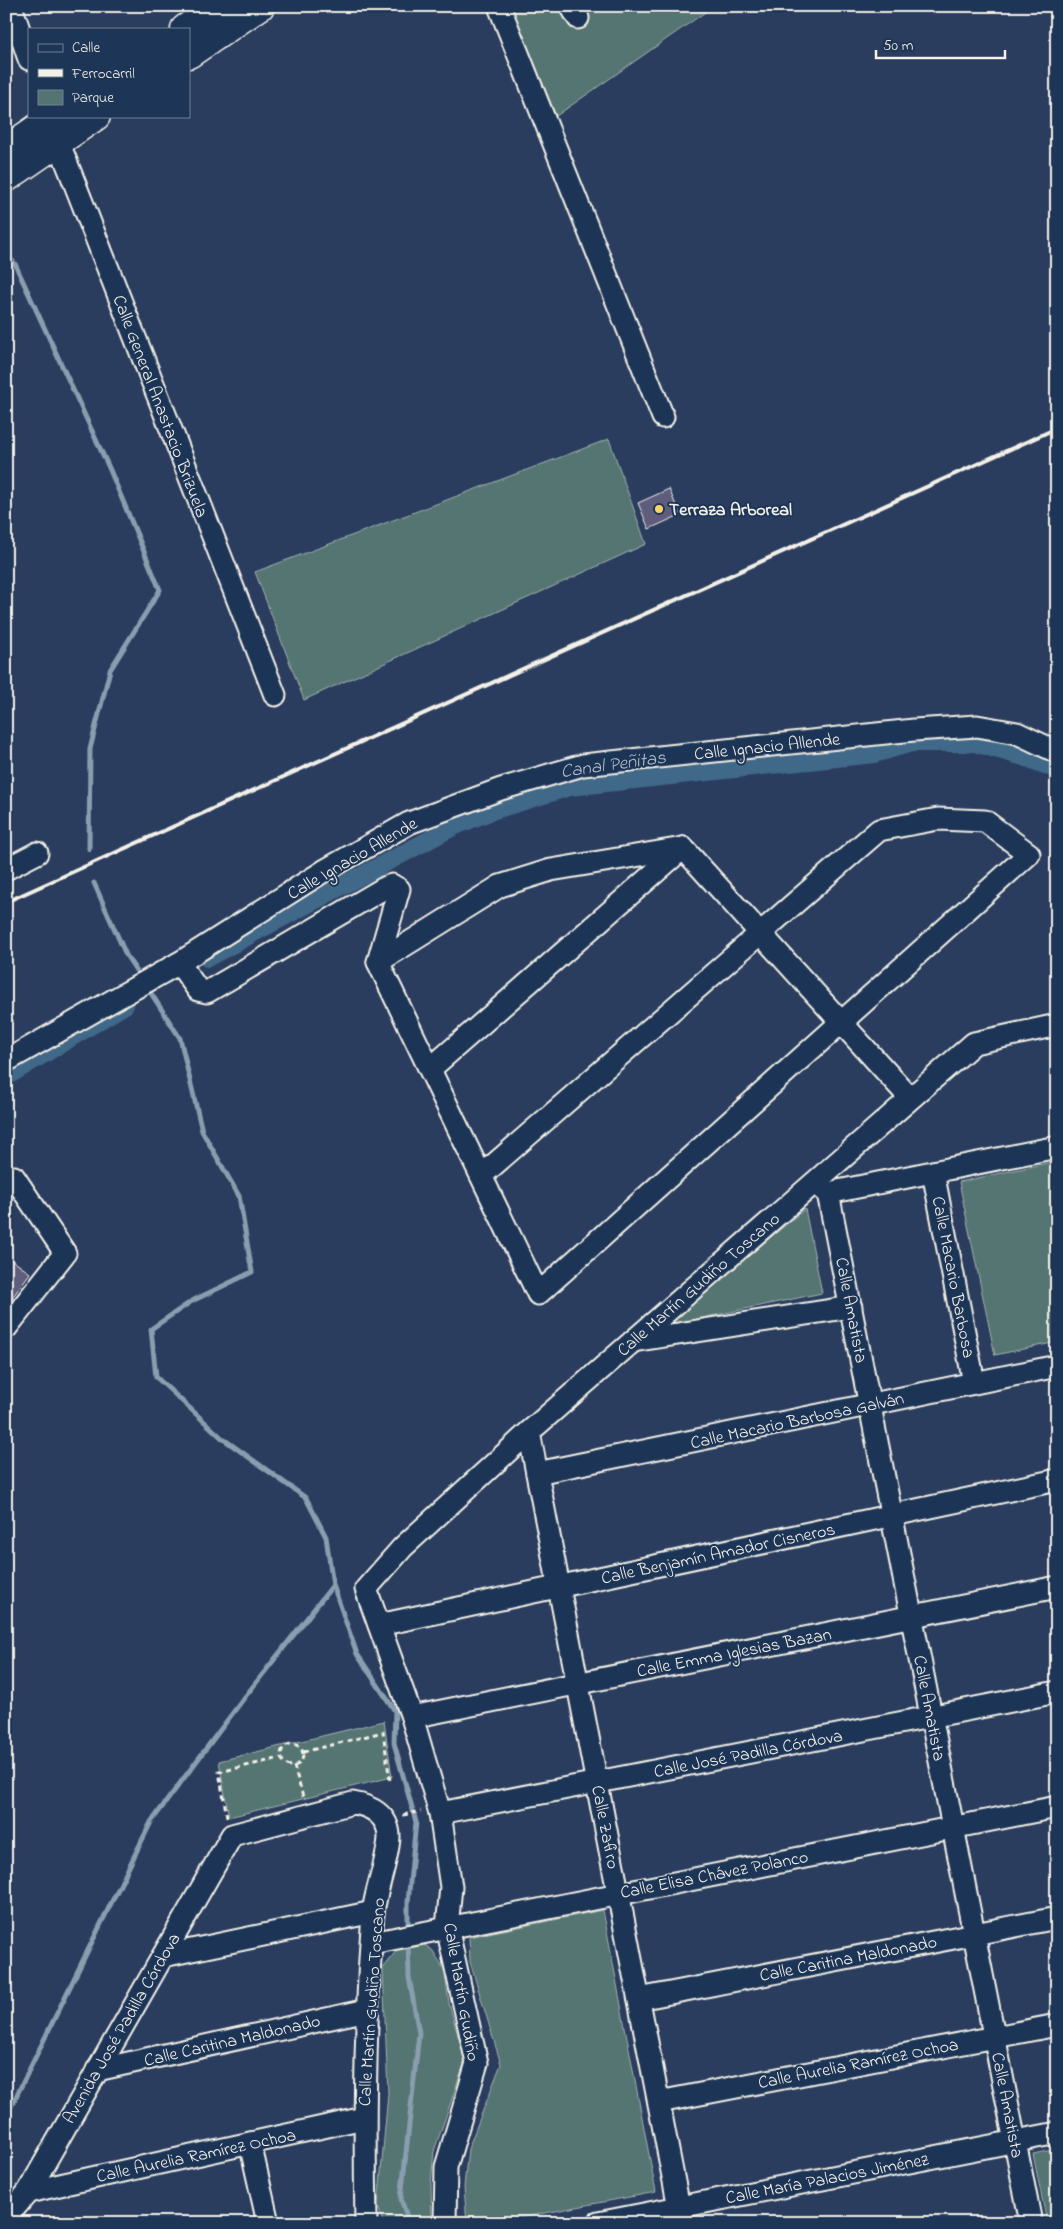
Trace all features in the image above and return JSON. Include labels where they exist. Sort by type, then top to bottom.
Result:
[{"type":"main road","points":[[186,28],[218,6]]},
{"type":"main road","points":[[190,53],[260,6]]},
{"type":"main road","points":[[6,150],[53,124],[85,118]]},
{"type":"main road","points":[[6,178],[53,124]]},
{"type":"street","points":[[11,6],[28,55]]},
{"type":"street","points":[[499,6],[663,417]]},
{"type":"street","name":"Calle General Anastacio Brizuela","points":[[53,124],[275,695]]},
{"type":"street","name":"Calle Ignacio Allende","points":[[6,1061],[172,967],[324,871],[409,823],[501,789],[583,765],[914,730],[977,726],[1017,733],[1057,752]]},
{"type":"street","points":[[172,967],[198,990],[207,992],[386,887],[392,885],[398,889],[378,962],[430,1069],[481,1176],[538,1294],[1030,854],[985,822],[938,819],[879,830],[481,1176]]},
{"type":"street","points":[[378,962],[500,886],[551,870],[683,848]]},
{"type":"street","points":[[683,848],[910,1098]]},
{"type":"street","points":[[430,1069],[683,848]]},
{"type":"street","points":[[6,869],[38,853]]},
{"type":"street","name":"Calle Martín Gudiño Toscano","points":[[366,1589],[403,1547],[529,1432],[633,1341],[822,1187],[910,1098],[974,1043],[1057,1025]]},
{"type":"street","points":[[822,1187],[934,1172],[1057,1148]]},
{"type":"street","name":"Calle Macario Barbosa","points":[[934,1172],[974,1383]]},
{"type":"street","points":[[6,1177],[14,1177],[65,1253],[6,1328]]},
{"type":"street","name":"Calle Amatista","points":[[822,1187],[851,1307],[1030,2223]]},
{"type":"street","points":[[633,1341],[851,1307]]},
{"type":"street","name":"Calle Macario Barbosa Galván","points":[[537,1473],[1057,1366]]},
{"type":"street","name":"Calle Zafiro","points":[[529,1432],[681,2215]]},
{"type":"street","name":"Calle Benjamín Amador Cisneros","points":[[379,1625],[1057,1480]]},
{"type":"street","name":"Calle Emma Iglesias Bazan","points":[[412,1717],[1057,1587]]},
{"type":"street","name":"Calle Martín Gudiño","points":[[366,1589],[412,1717],[432,1812],[451,1887],[447,1927],[477,2063],[446,2167],[445,2223]]},
{"type":"street","name":"Calle José Padilla Córdova","points":[[432,1812],[597,1782],[1057,1692]]},
{"type":"street","name":"Calle Martín Gudiño Toscano","points":[[230,1827],[354,1803],[370,1806],[384,1819],[389,1836],[373,1912],[367,2010],[364,2118],[365,2223]]},
{"type":"street","name":"Calle Elisa Chávez Polanco","points":[[372,1942],[1057,1807]]},
{"type":"street","name":"Avenida José Padilla Córdova","points":[[6,2218],[28,2192],[162,1956],[230,1827]]},
{"type":"street","points":[[162,1956],[373,1912]]},
{"type":"street","name":"Calle Caritina Maldonado","points":[[639,1999],[1057,1918]]},
{"type":"street","name":"Calle Caritina Maldonado","points":[[97,2070],[367,2010]]},
{"type":"street","name":"Calle Aurelia Ramírez Ochoa","points":[[659,2102],[1057,2024]]},
{"type":"street","name":"Calle Aurelia Ramírez Ochoa","points":[[28,2192],[364,2118]]},
{"type":"street","name":"Calle María Palacios Jiménez","points":[[598,2223],[681,2215],[1057,2133]]},
{"type":"street","points":[[250,2143],[268,2223]]},
{"type":"path","points":[[304,1752],[383,1732],[390,1781]]},
{"type":"path","points":[[288,1744],[296,1744],[304,1752],[303,1760],[294,1766],[287,1766],[281,1758],[282,1749],[288,1744]]},
{"type":"path","points":[[230,1827],[219,1772],[281,1758]]},
{"type":"path","points":[[294,1766],[304,1801]]},
{"type":"path","points":[[402,1815],[432,1812]]},
{"type":"green space","points":[[511,6],[714,6],[556,116]]},
{"type":"green space","points":[[609,439],[646,544],[304,700],[255,572]]},
{"type":"green space","points":[[1057,1161],[1057,1342],[995,1355],[959,1182]]},
{"type":"green space","points":[[805,1209],[822,1293],[663,1326]]},
{"type":"green space","points":[[384,1721],[392,1777],[229,1817],[219,1761]]},
{"type":"green space","points":[[603,1910],[656,2192],[492,2223],[467,2223],[464,2187],[468,2149],[501,2064],[470,1962],[469,1937]]},
{"type":"green space","points":[[425,1945],[433,1951],[444,1969],[449,2003],[465,2061],[434,2151],[431,2183],[432,2223],[383,2223],[378,2205],[388,2094],[383,1967],[397,1950]]},
{"type":"green space","points":[[1057,2149],[1057,2223],[1047,2223],[1033,2154]]},
{"type":"building","name":"Terraza Arboreal","points":[[669,489],[680,515],[649,529],[638,503]]},
{"type":"building","points":[[6,1256],[30,1273],[6,1306]]},
{"type":"waterway","points":[[6,253],[15,264],[110,470],[160,590],[110,670],[90,749],[89,849]]},
{"type":"waterway","name":"Canal Peñitas","points":[[207,958],[453,827],[492,811],[570,787],[874,754],[911,743],[975,743],[1024,757],[1057,770]]},
{"type":"waterway","points":[[94,883],[126,955],[141,978]]},
{"type":"waterway","points":[[147,987],[180,1038],[202,1131],[239,1196],[252,1272],[192,1301],[151,1329],[156,1377],[222,1438],[306,1498],[326,1537],[333,1585],[357,1654],[395,1711],[394,1743],[416,1822],[408,1902],[408,1930]]},
{"type":"waterway","name":"Canal Peñitas","points":[[6,1077],[125,1005]]},
{"type":"waterway","points":[[6,2117],[151,1822],[244,1698],[333,1585]]},
{"type":"waterway","points":[[408,1941],[409,1977],[419,2033],[401,2199],[409,2223]]},
{"type":"railway","points":[[6,902],[1057,428]]},
{"type":"place","name":"Terraza Arboreal","points":[[659,509]]}]
